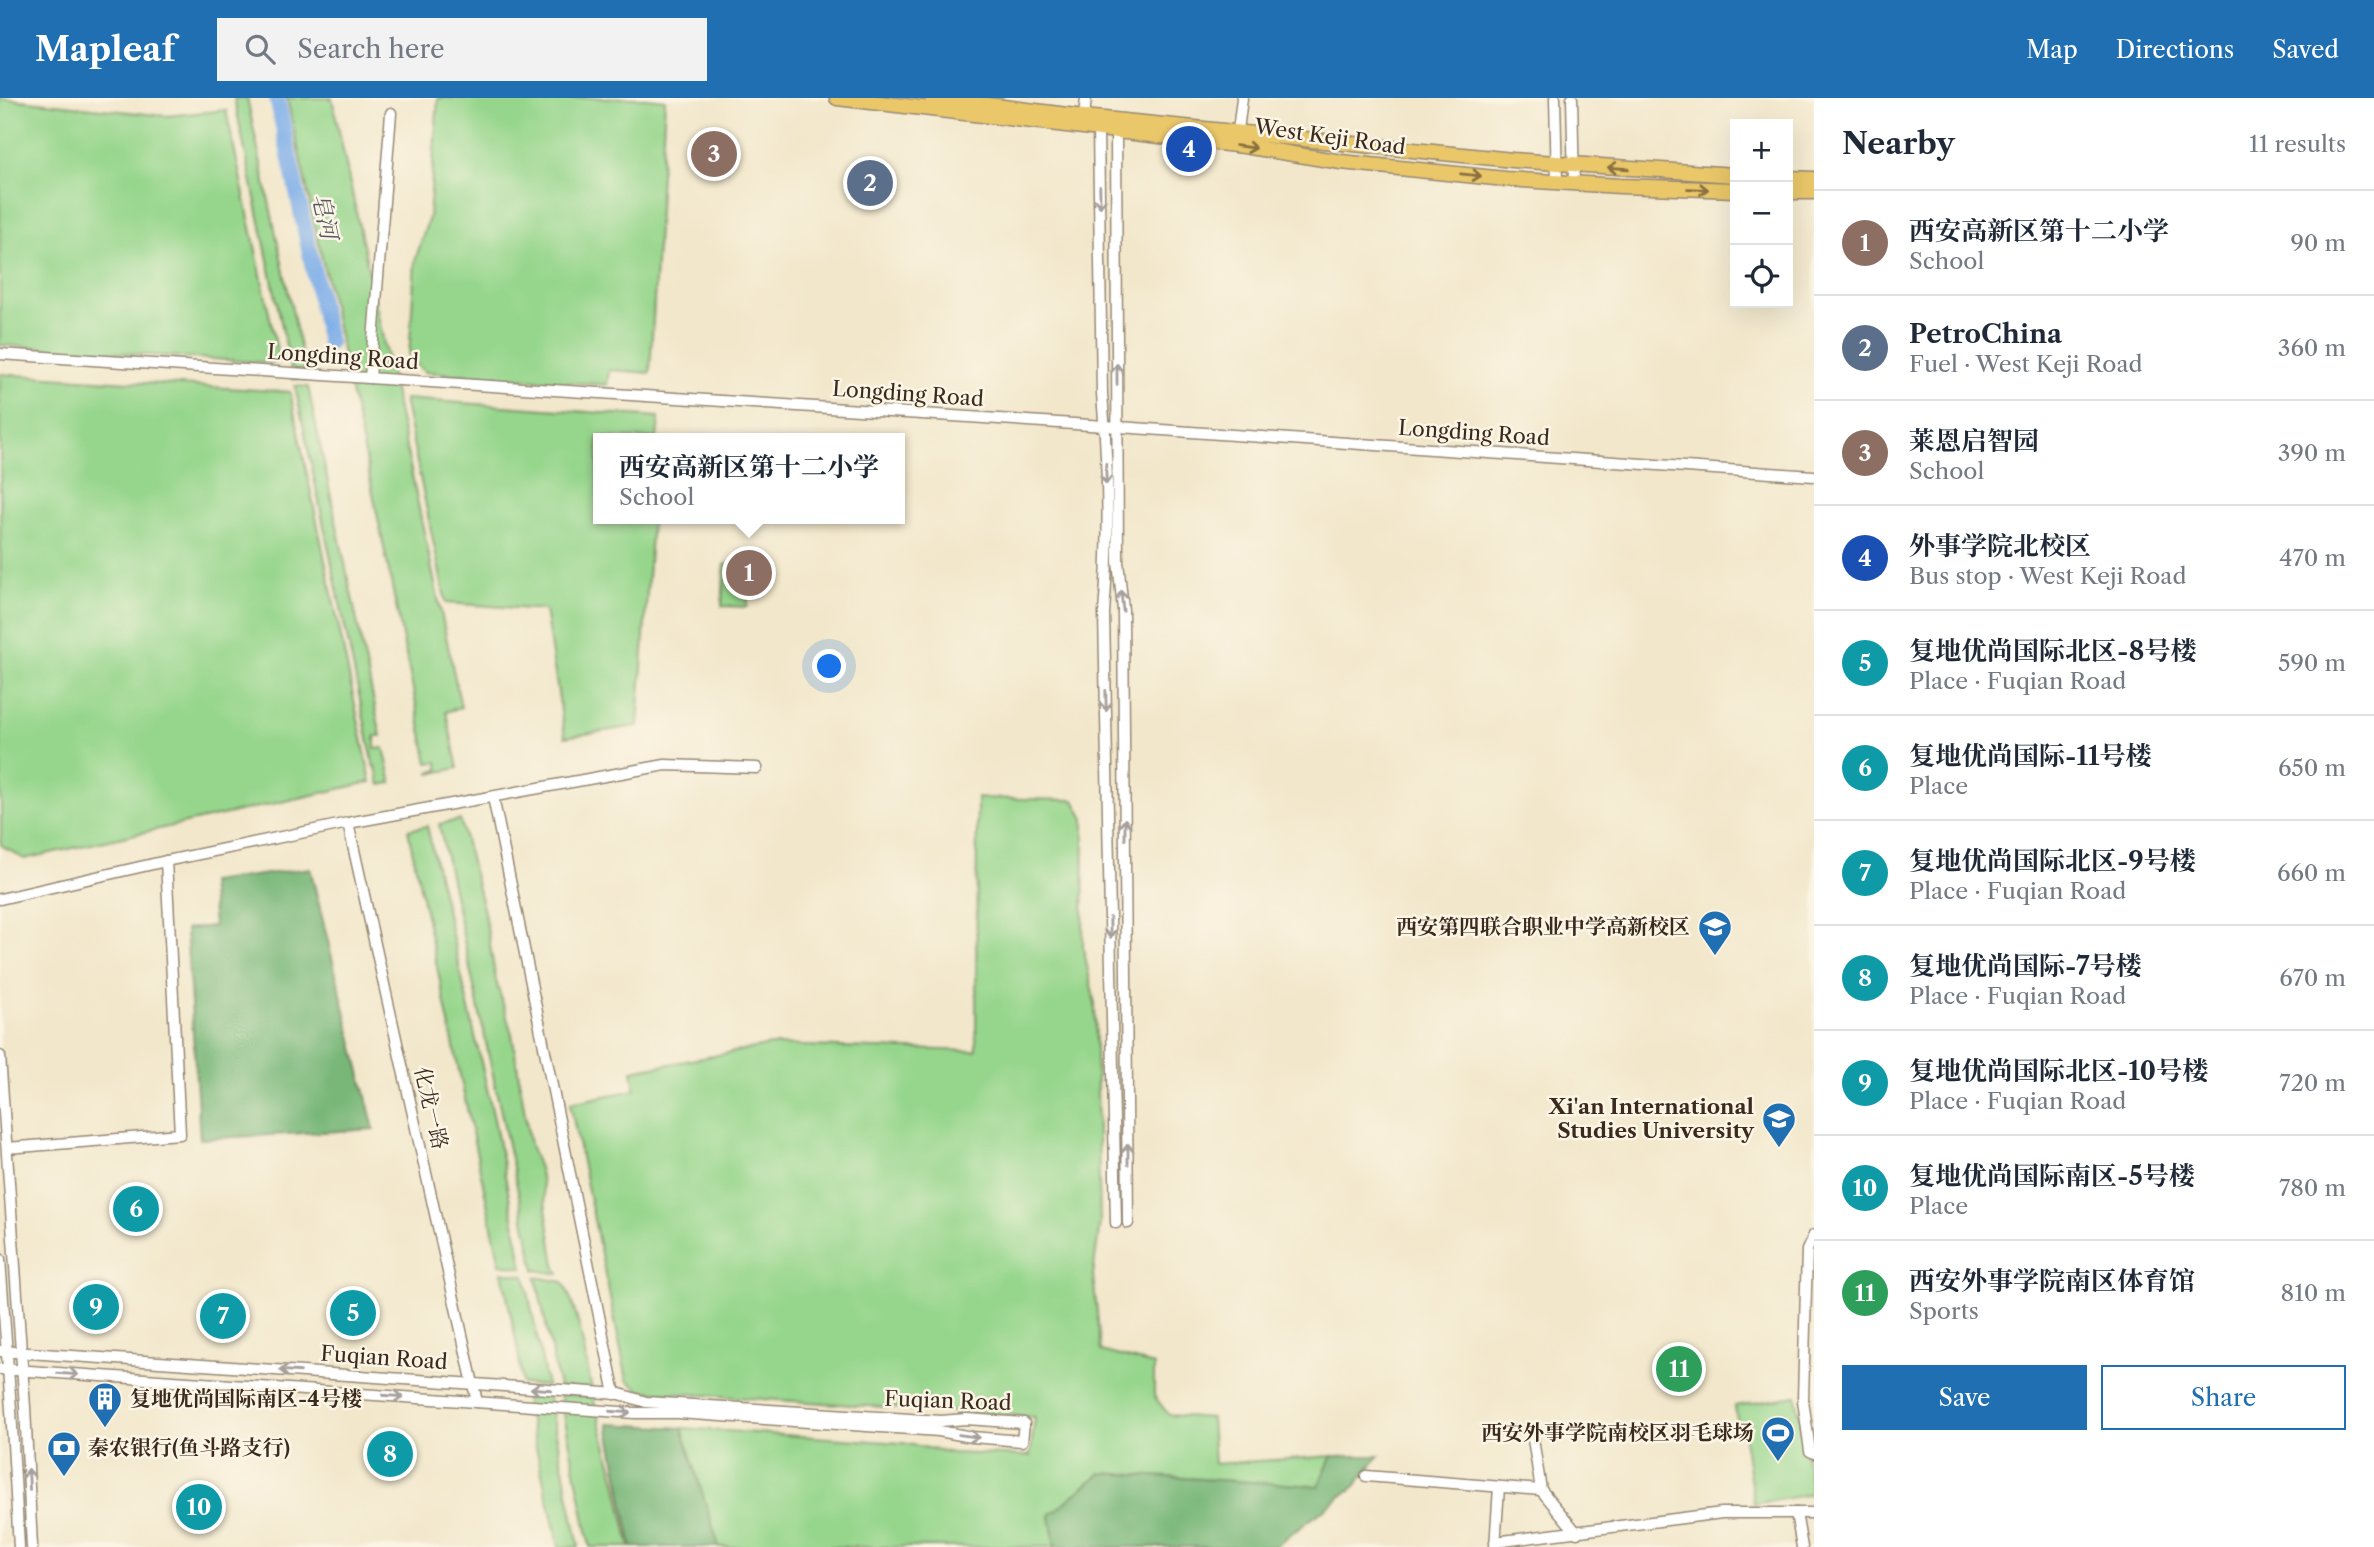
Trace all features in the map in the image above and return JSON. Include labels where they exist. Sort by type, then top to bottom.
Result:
[{"type":"main road","name":"West Keji Road","points":[[837,98],[1244,146],[1341,162],[1557,183],[1730,190]]},
{"type":"main road","name":"West Keji Road","points":[[932,98],[1084,117],[1556,163],[1730,175]]},
{"type":"main road","points":[[1793,178],[1814,179]]},
{"type":"main road","points":[[1793,192],[1814,192]]},
{"type":"street","points":[[1084,117],[1086,98]]},
{"type":"street","points":[[1238,131],[1241,98]]},
{"type":"street","points":[[1555,98],[1557,183]]},
{"type":"street","points":[[1572,98],[1574,184]]},
{"type":"street","points":[[370,379],[391,113]]},
{"type":"street","points":[[1098,129],[1108,564],[1104,613],[1116,1223]]},
{"type":"street","points":[[1116,131],[1118,561],[1123,610],[1128,1223]]},
{"type":"street","name":"Longding Road","points":[[0,354],[1105,426],[1814,477]]},
{"type":"street","points":[[0,899],[348,823],[665,765],[757,768]]},
{"type":"street","points":[[493,797],[615,1394]]},
{"type":"street","name":"化龙一路","points":[[348,823],[477,1402]]},
{"type":"street","points":[[7,1148],[180,1134],[166,861]]},
{"type":"street","points":[[0,1056],[32,1547]]},
{"type":"street","points":[[1814,1235],[1807,1250],[1803,1400],[1810,1451],[1814,1453]]},
{"type":"street","points":[[0,1259],[4,1370],[19,1547]]},
{"type":"street","name":"Fuqian Road","points":[[4,1352],[615,1394],[646,1402],[941,1421],[965,1419],[1024,1423],[1022,1441],[939,1431],[4,1370]]},
{"type":"street","points":[[1533,1440],[1541,1490],[1577,1534]]},
{"type":"street","points":[[1366,1476],[1541,1490]]},
{"type":"street","points":[[1499,1487],[1495,1545],[1722,1513],[1814,1513]]},
{"type":"street","points":[[1796,1513],[1802,1547]]},
{"type":"green space","points":[[0,98],[166,116],[226,110],[279,360],[272,363],[0,345]]},
{"type":"green space","points":[[234,98],[247,98],[307,380],[293,379]]},
{"type":"green space","points":[[287,98],[332,98],[461,707],[446,712],[458,768],[430,774],[439,770],[438,762],[428,763],[368,469]]},
{"type":"green space","points":[[438,98],[665,100],[650,373],[609,370],[607,385],[425,372],[409,358],[415,261],[429,217]]},
{"type":"green space","points":[[0,374],[290,392],[371,782],[24,859],[1,845]]},
{"type":"green space","points":[[295,386],[308,387],[381,736],[375,736],[375,749],[384,748],[392,783],[380,785],[374,767]]},
{"type":"green space","points":[[404,399],[659,417],[657,433],[593,433],[593,524],[652,524],[638,726],[565,737],[545,610],[446,603]]},
{"type":"green space","points":[[725,564],[751,565],[747,607],[722,606]]},
{"type":"green space","points":[[977,798],[1074,800],[1084,819],[1083,947],[1095,1004],[1100,1222],[1093,1275],[1101,1351],[1154,1365],[1154,1396],[1169,1415],[1211,1418],[1214,1464],[1332,1456],[1319,1486],[1101,1473],[1050,1515],[1055,1547],[719,1547],[682,1428],[903,1443],[952,1453],[1030,1456],[1035,1417],[642,1391],[627,1380],[570,1103],[635,1090],[632,1071],[771,1045],[976,1051]]},
{"type":"green space","points":[[460,820],[485,916],[496,981],[512,1034],[530,1145],[540,1171],[555,1265],[559,1274],[535,1270],[439,824]]},
{"type":"green space","points":[[427,826],[494,1119],[523,1268],[500,1264],[408,830]]},
{"type":"green space","points":[[310,868],[374,1129],[200,1139],[186,929],[214,926],[210,882]]},
{"type":"green space","points":[[502,1272],[525,1276],[547,1386],[522,1384]]},
{"type":"green space","points":[[536,1277],[563,1282],[569,1294],[578,1321],[592,1389],[559,1387]]},
{"type":"green space","points":[[523,1391],[548,1394],[579,1547],[559,1547]]},
{"type":"green space","points":[[560,1394],[593,1397],[616,1481],[630,1547],[590,1547]]},
{"type":"green space","name":"西安外事学院南校区羽毛球场","points":[[1796,1396],[1812,1494],[1754,1504],[1743,1432],[1739,1432],[1735,1406]]},
{"type":"green space","points":[[608,1424],[682,1428],[719,1547],[632,1547]]},
{"type":"green space","points":[[1332,1456],[1379,1456],[1355,1486],[1274,1547],[1055,1547],[1050,1515],[1101,1473],[1318,1486]]},
{"type":"waterway","name":"皂河","points":[[277,98],[329,343]]},
{"type":"place","name":"外事学院北校区","points":[[1189,149]]},
{"type":"place","name":"莱恩启智园","points":[[714,154]]},
{"type":"place","name":"PetroChina","points":[[870,183]]},
{"type":"place","name":"西安高新区第十二小学","points":[[749,573]]},
{"type":"place","name":"西安第四联合职业中学高新校区","points":[[1715,957]]},
{"type":"place","name":"Xi'an International Studies University","points":[[1779,1149]]},
{"type":"place","name":"复地优尚国际-11号楼","points":[[136,1209]]},
{"type":"place","name":"复地优尚国际北区-10号楼","points":[[96,1307]]},
{"type":"place","name":"复地优尚国际北区-8号楼","points":[[353,1313]]},
{"type":"place","name":"复地优尚国际北区-9号楼","points":[[223,1316]]},
{"type":"place","name":"西安外事学院南区体育馆","points":[[1679,1369]]},
{"type":"place","name":"复地优尚国际南区-4号楼","points":[[105,1429]]},
{"type":"place","name":"复地优尚国际-7号楼","points":[[390,1454]]},
{"type":"place","name":"西安外事学院南校区羽毛球场","points":[[1778,1463]]},
{"type":"place","name":"秦农银行(鱼斗路支行)","points":[[64,1478]]},
{"type":"place","name":"复地优尚国际南区-5号楼","points":[[199,1507]]}]
